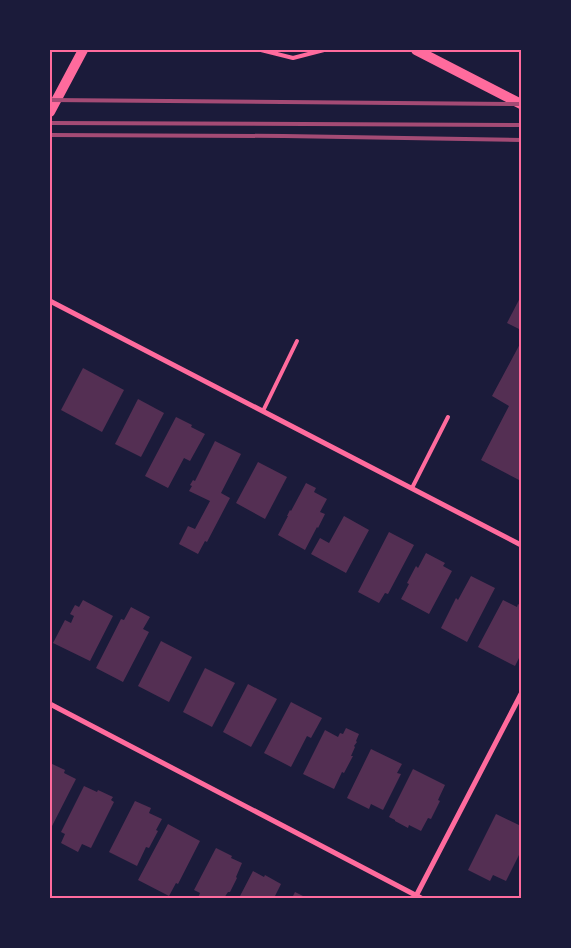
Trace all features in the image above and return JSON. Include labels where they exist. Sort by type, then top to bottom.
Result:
[{"type":"main road","points":[[50,112],[83,50]]},
{"type":"main road","points":[[416,50],[521,104]]},
{"type":"street","points":[[50,301],[521,545]]},
{"type":"street","points":[[50,704],[417,897],[521,694]]},
{"type":"lane","points":[[261,50],[293,58],[324,50]]},
{"type":"lane","points":[[263,410],[298,341]]},
{"type":"lane","points":[[412,488],[448,417]]},
{"type":"building","points":[[521,296],[521,330],[507,323]]},
{"type":"building","points":[[521,342],[521,481],[481,460],[509,406],[492,396]]},
{"type":"building","points":[[83,368],[124,390],[102,432],[61,410]]},
{"type":"building","points":[[138,399],[164,413],[141,457],[115,444]]},
{"type":"building","points":[[176,417],[205,434],[190,461],[184,458],[168,488],[145,476]]},
{"type":"building","points":[[215,441],[241,454],[221,493],[230,498],[207,542],[205,541],[198,554],[179,544],[188,526],[195,529],[210,501],[189,491],[192,486],[190,485],[193,480],[195,481]]},
{"type":"building","points":[[258,462],[287,477],[265,519],[236,503]]},
{"type":"building","points":[[306,483],[316,488],[314,492],[327,499],[320,512],[325,514],[305,550],[278,535]]},
{"type":"building","points":[[344,516],[369,530],[346,573],[311,554],[320,538],[329,543]]},
{"type":"building","points":[[389,532],[414,545],[388,594],[385,593],[379,603],[358,592]]},
{"type":"building","points":[[426,553],[445,563],[443,566],[452,571],[429,614],[401,599],[416,566],[418,568]]},
{"type":"building","points":[[471,576],[495,588],[467,642],[441,628],[456,598],[458,600]]},
{"type":"building","points":[[83,600],[113,616],[90,661],[53,643],[65,620],[71,623],[74,616],[70,614],[75,605],[79,607]]},
{"type":"building","points":[[503,600],[517,607],[518,604],[521,606],[521,654],[515,666],[478,647]]},
{"type":"building","points":[[131,607],[150,617],[143,629],[149,632],[123,682],[96,668],[121,619],[124,620]]},
{"type":"building","points":[[161,641],[192,657],[169,702],[138,686]]},
{"type":"building","points":[[205,668],[235,683],[212,727],[183,712]]},
{"type":"building","points":[[248,684],[277,699],[251,747],[223,732]]},
{"type":"building","points":[[291,702],[322,718],[311,738],[307,736],[291,767],[264,753]]},
{"type":"building","points":[[346,728],[359,734],[351,756],[353,756],[344,773],[342,772],[334,789],[303,774],[325,730],[338,737],[340,733],[343,734]]},
{"type":"building","points":[[371,749],[402,764],[397,773],[401,774],[383,810],[371,804],[369,809],[347,798]]},
{"type":"building","points":[[50,763],[65,770],[64,773],[76,779],[50,830]]},
{"type":"building","points":[[413,769],[445,785],[431,819],[428,818],[421,831],[409,825],[408,828],[389,817]]},
{"type":"building","points":[[84,786],[113,797],[111,800],[114,802],[91,848],[82,844],[78,852],[61,843],[65,834],[61,832]]},
{"type":"building","points":[[135,801],[151,808],[149,813],[162,819],[149,848],[146,847],[137,866],[109,852]]},
{"type":"building","points":[[496,814],[521,826],[521,851],[506,881],[493,875],[490,881],[468,870]]},
{"type":"building","points":[[168,824],[200,841],[178,884],[176,883],[169,896],[138,880]]},
{"type":"building","points":[[216,848],[242,863],[237,878],[230,892],[224,898],[198,898],[200,893],[194,890]]},
{"type":"building","points":[[253,871],[281,884],[274,898],[239,898]]},
{"type":"building","points":[[295,892],[307,898],[292,898]]},
{"type":"railway","points":[[50,100],[521,104]]},
{"type":"railway","points":[[50,123],[521,125]]},
{"type":"railway","points":[[50,135],[521,140]]}]
